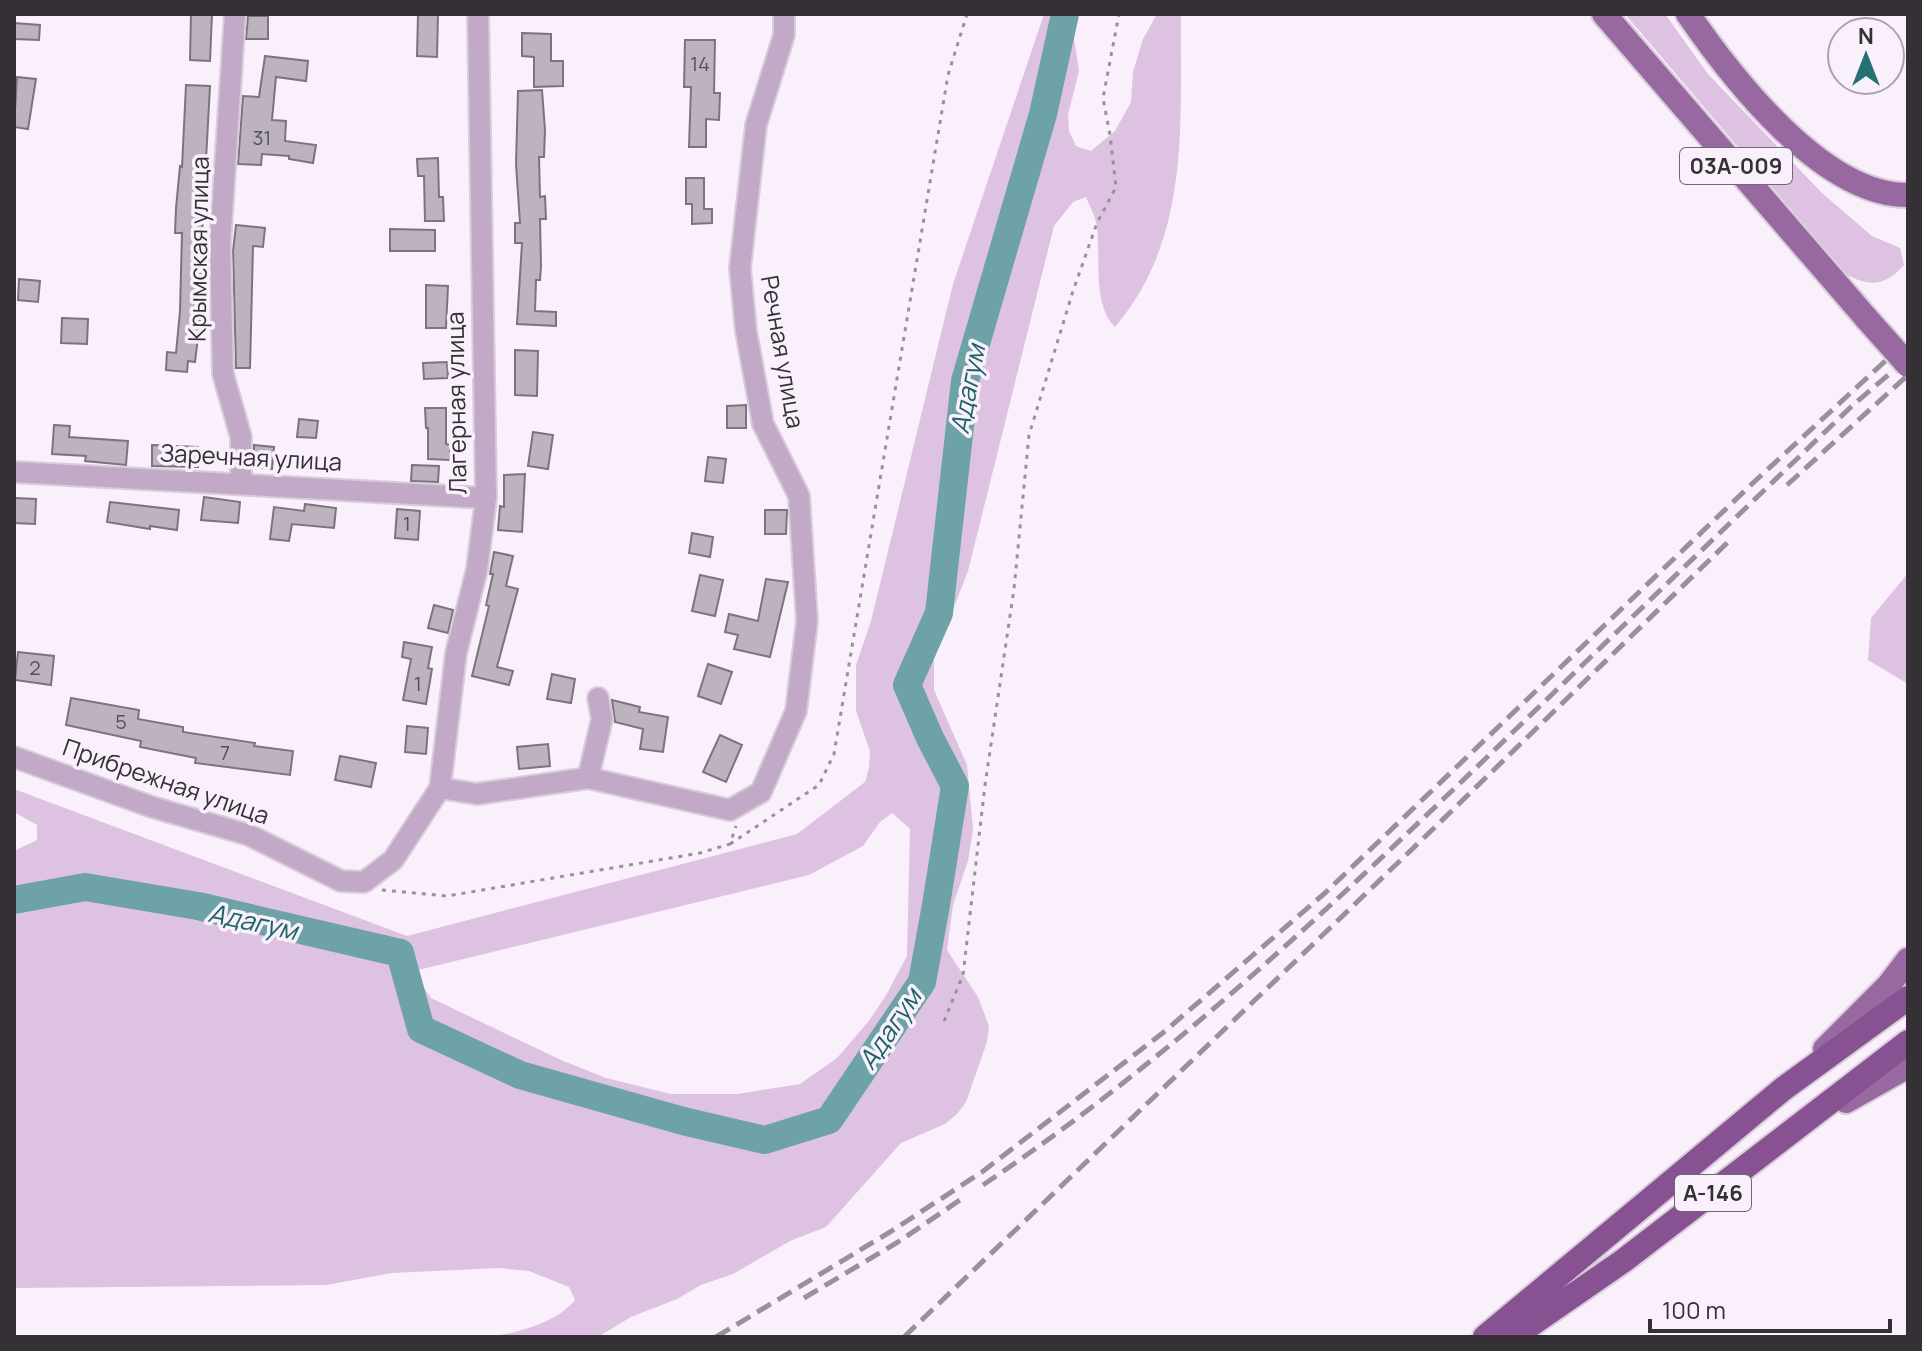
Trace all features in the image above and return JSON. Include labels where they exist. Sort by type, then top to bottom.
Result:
[{"type":"highway","name":"А-146","points":[[1485,1337],[1783,1089],[1908,998]]},
{"type":"highway","name":"А-146","points":[[1513,1337],[1623,1261],[1908,1042]]},
{"type":"main road","name":"03А-009","points":[[1604,14],[1908,365]]},
{"type":"main road","points":[[1688,14],[1710,46],[1792,140],[1833,171],[1873,189],[1908,195]]},
{"type":"main road","name":"А-146","points":[[1783,1089],[1888,986],[1908,960]]},
{"type":"main road","name":"А-146","points":[[1786,1138],[1908,1066]]},
{"type":"street","name":"Крымская улица","points":[[235,14],[220,244],[223,374],[241,437],[241,482]]},
{"type":"street","name":"Лагерная улица","points":[[440,788],[456,653],[477,569],[486,498],[478,14]]},
{"type":"street","name":"Речная улица","points":[[745,801],[761,792],[796,711],[807,621],[799,496],[763,424],[746,331],[740,268],[756,125],[784,35],[784,14]]},
{"type":"street","name":"Заречная улица","points":[[14,472],[241,482],[486,498]]},
{"type":"street","points":[[588,778],[602,719],[598,698]]},
{"type":"street","name":"Прибрежная улица","points":[[14,757],[152,807],[249,835],[341,881],[364,882]]},
{"type":"street","points":[[364,882],[393,860],[440,788],[477,794],[588,778],[730,810],[745,801]]},
{"type":"path","points":[[364,882],[386,892],[447,896],[700,853],[730,844],[819,785],[834,754],[948,75],[967,14]]},
{"type":"path","points":[[944,1021],[963,975],[985,785],[1014,589],[1029,435],[1073,291],[1097,223],[1116,187],[1103,98],[1119,14]]},
{"type":"path","points":[[730,844],[745,801]]},
{"type":"shaded area","points":[[1044,14],[1077,14],[1074,38],[1079,71],[1068,115],[1069,131],[1076,146],[1091,151],[1115,131],[1131,102],[1133,72],[1143,39],[1157,14],[1181,14],[1180,138],[1169,218],[1157,256],[1140,293],[1115,327],[1103,306],[1100,293],[1097,227],[1086,197],[1073,202],[1054,226],[968,571],[934,659],[934,690],[967,765],[973,829],[968,861],[953,905],[947,950],[978,997],[989,1026],[987,1042],[966,1102],[957,1114],[945,1124],[901,1143],[826,1227],[790,1241],[733,1274],[631,1317],[598,1337],[492,1337],[548,1320],[575,1300],[569,1287],[529,1271],[499,1268],[392,1273],[326,1285],[14,1288],[14,851],[37,840],[37,825],[14,812],[14,789],[407,936],[797,834],[865,782],[870,751],[856,711],[856,665],[871,621],[953,284]],"holes":[[[892,813],[910,829],[907,956],[868,1022],[837,1058],[800,1084],[737,1094],[671,1094],[606,1078],[431,998],[422,985],[418,970],[809,875],[863,846],[880,822]]]},
{"type":"shaded area","points":[[1625,14],[1665,14],[1708,74],[1822,193],[1872,236],[1900,248],[1904,265],[1884,281],[1871,283],[1847,275]]},
{"type":"shaded area","points":[[1908,573],[1908,684],[1868,660],[1871,618]]},
{"type":"building","points":[[191,14],[212,14],[210,61],[190,60]]},
{"type":"building","points":[[418,14],[438,14],[437,57],[417,56]]},
{"type":"building","points":[[248,16],[268,16],[268,39],[246,39]]},
{"type":"building","points":[[14,23],[40,25],[39,40],[14,39]]},
{"type":"building","points":[[522,33],[551,34],[551,61],[563,61],[563,86],[534,87],[534,57],[522,56]]},
{"type":"building","points":[[685,40],[715,40],[714,93],[720,93],[719,120],[706,119],[706,147],[689,147],[691,87],[684,87]]},
{"type":"building","points":[[265,56],[308,61],[306,81],[276,77],[272,120],[286,121],[285,141],[316,145],[313,163],[289,159],[289,156],[262,154],[261,165],[238,164],[243,96],[259,97]]},
{"type":"building","points":[[17,77],[36,79],[28,129],[14,127]]},
{"type":"building","points":[[186,85],[210,86],[201,312],[195,362],[188,361],[187,372],[166,370],[167,352],[176,353],[180,311],[182,233],[175,233]]},
{"type":"building","points":[[542,90],[545,130],[544,157],[539,157],[540,197],[545,196],[546,219],[540,219],[541,266],[540,280],[536,280],[535,311],[556,312],[556,326],[517,324],[522,243],[515,243],[515,223],[520,223],[516,164],[518,91]]},
{"type":"building","points":[[438,158],[439,197],[443,197],[444,221],[425,221],[424,176],[418,176],[417,159]]},
{"type":"building","points":[[686,178],[704,178],[704,209],[712,209],[712,223],[692,224],[692,204],[686,204]]},
{"type":"building","points":[[236,225],[265,228],[263,247],[253,246],[250,368],[236,368],[233,251]]},
{"type":"building","points":[[390,229],[435,230],[435,251],[390,251]]},
{"type":"building","points":[[19,279],[40,281],[38,302],[18,300]]},
{"type":"building","points":[[426,285],[448,286],[446,328],[426,328]]},
{"type":"building","points":[[62,318],[88,319],[87,344],[61,343]]},
{"type":"building","points":[[515,350],[538,351],[537,396],[515,395]]},
{"type":"building","points":[[447,362],[448,378],[424,379],[423,363]]},
{"type":"building","points":[[746,405],[746,428],[727,428],[727,406]]},
{"type":"building","points":[[425,408],[446,408],[446,444],[450,445],[450,460],[428,459]]},
{"type":"building","points":[[299,419],[318,421],[316,438],[297,437]]},
{"type":"building","points":[[54,425],[70,426],[69,437],[128,441],[126,465],[85,461],[86,456],[52,454]]},
{"type":"building","points":[[533,432],[553,435],[548,469],[528,466]]},
{"type":"building","points":[[152,445],[198,447],[198,467],[152,466]]},
{"type":"building","points":[[254,445],[274,447],[272,469],[254,467]]},
{"type":"building","points":[[708,457],[726,459],[723,483],[705,481]]},
{"type":"building","points":[[412,465],[439,466],[438,482],[411,481]]},
{"type":"building","points":[[525,474],[522,532],[498,530],[500,506],[504,507],[504,475]]},
{"type":"building","points":[[204,497],[240,502],[238,523],[201,520]]},
{"type":"building","points":[[15,498],[36,499],[35,524],[14,523]]},
{"type":"building","points":[[110,502],[179,510],[177,530],[107,522]]},
{"type":"building","points":[[305,504],[336,508],[334,528],[292,524],[289,541],[270,539],[274,507],[304,511]]},
{"type":"building","points":[[397,509],[420,511],[418,540],[395,538]]},
{"type":"building","points":[[765,510],[787,510],[786,534],[765,534]]},
{"type":"building","points":[[692,533],[713,537],[710,557],[689,553]]},
{"type":"building","points":[[494,552],[513,556],[506,586],[518,589],[497,667],[513,671],[509,685],[472,676],[489,606],[486,605]]},
{"type":"building","points":[[700,575],[723,580],[715,616],[692,611]]},
{"type":"building","points":[[766,579],[788,582],[770,657],[734,649],[738,635],[725,632],[729,614],[758,621]]},
{"type":"building","points":[[434,605],[453,610],[448,633],[428,628]]},
{"type":"building","points":[[404,642],[432,647],[426,704],[403,700],[411,659],[402,657]]},
{"type":"building","points":[[18,652],[54,656],[51,685],[15,680]]},
{"type":"building","points":[[708,664],[732,672],[721,704],[698,696]]},
{"type":"building","points":[[552,674],[575,679],[571,703],[547,699]]},
{"type":"building","points":[[71,698],[139,710],[138,719],[183,727],[183,732],[293,751],[290,775],[195,763],[196,758],[140,747],[141,741],[66,725]]},
{"type":"building","points":[[612,700],[640,707],[639,712],[668,717],[663,752],[640,749],[643,729],[615,722]]},
{"type":"building","points":[[407,726],[428,728],[426,754],[405,752]]},
{"type":"building","points":[[720,735],[742,745],[726,782],[703,772]]},
{"type":"building","points":[[548,744],[550,766],[519,769],[517,747]]},
{"type":"building","points":[[340,756],[376,763],[371,787],[335,780]]},
{"type":"waterway","name":"Адагум","points":[[14,900],[85,887],[198,906],[400,953],[421,1029],[520,1075],[683,1121],[765,1140],[829,1120],[922,982],[955,786],[907,685],[939,613],[965,381],[1043,114],[1065,14]]},
{"type":"railway","points":[[716,1337],[890,1232],[982,1172],[1164,1032],[1325,893],[1754,482],[1908,340]]},
{"type":"railway","points":[[983,1185],[1116,1089],[1303,930],[1423,819],[1853,405],[1908,358]]},
{"type":"railway","points":[[1787,485],[1908,375]]},
{"type":"railway","points":[[904,1337],[1729,541]]},
{"type":"railway","points":[[804,1298],[898,1242],[960,1200]]}]
